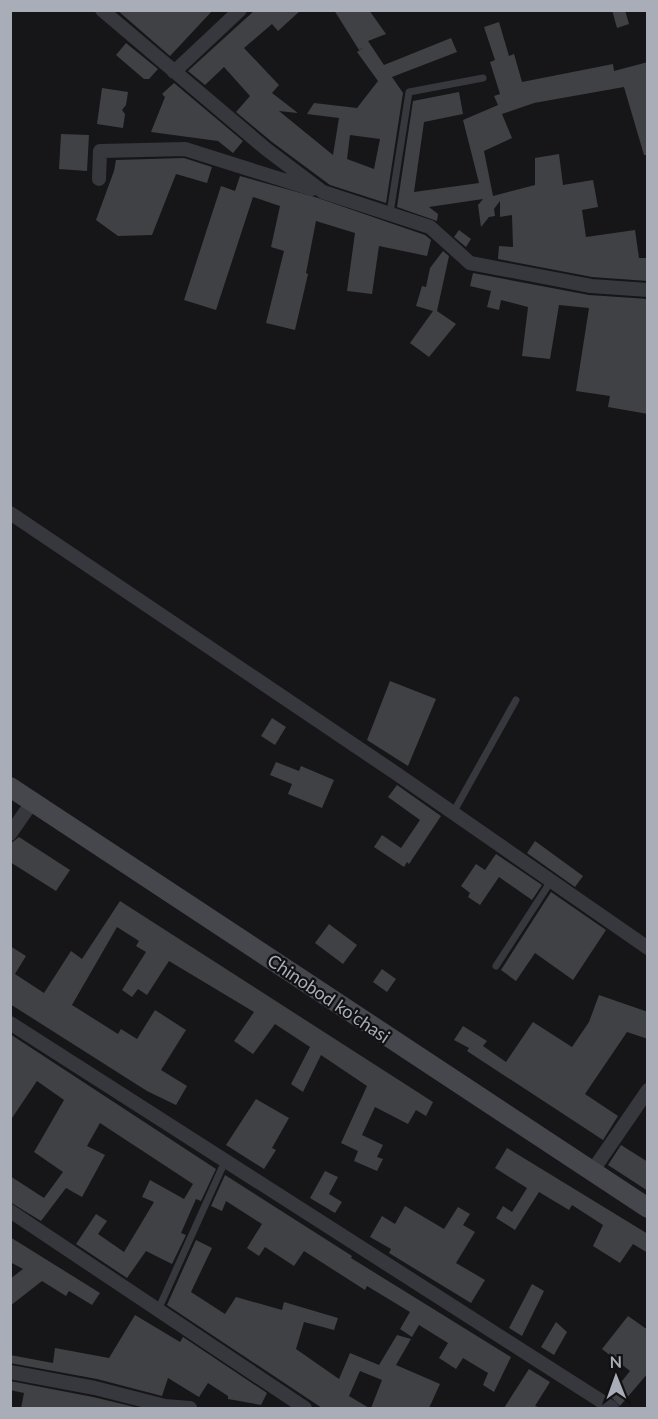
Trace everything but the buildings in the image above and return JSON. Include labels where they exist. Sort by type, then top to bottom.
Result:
[{"type":"street","points":[[102,10],[174,72],[323,192]]},
{"type":"street","points":[[174,72],[240,10]]},
{"type":"street","points":[[99,179],[100,151],[184,149],[430,227],[470,263],[591,286],[648,290]]},
{"type":"street","points":[[10,513],[648,948]]},
{"type":"street","name":"Chinobod ko'chasi","points":[[10,787],[591,1173],[648,1208]]},
{"type":"street","points":[[10,834],[33,801]]},
{"type":"street","points":[[10,1023],[226,1159],[612,1408]]},
{"type":"street","points":[[591,1173],[648,1090]]},
{"type":"street","points":[[10,1211],[305,1408]]},
{"type":"street","points":[[10,1372],[95,1388],[165,1406],[190,1408]]},
{"type":"lane","points":[[390,213],[410,92],[483,78]]},
{"type":"lane","points":[[453,813],[516,700]]},
{"type":"lane","points":[[496,966],[551,881]]},
{"type":"lane","points":[[158,1310],[226,1159]]}]
